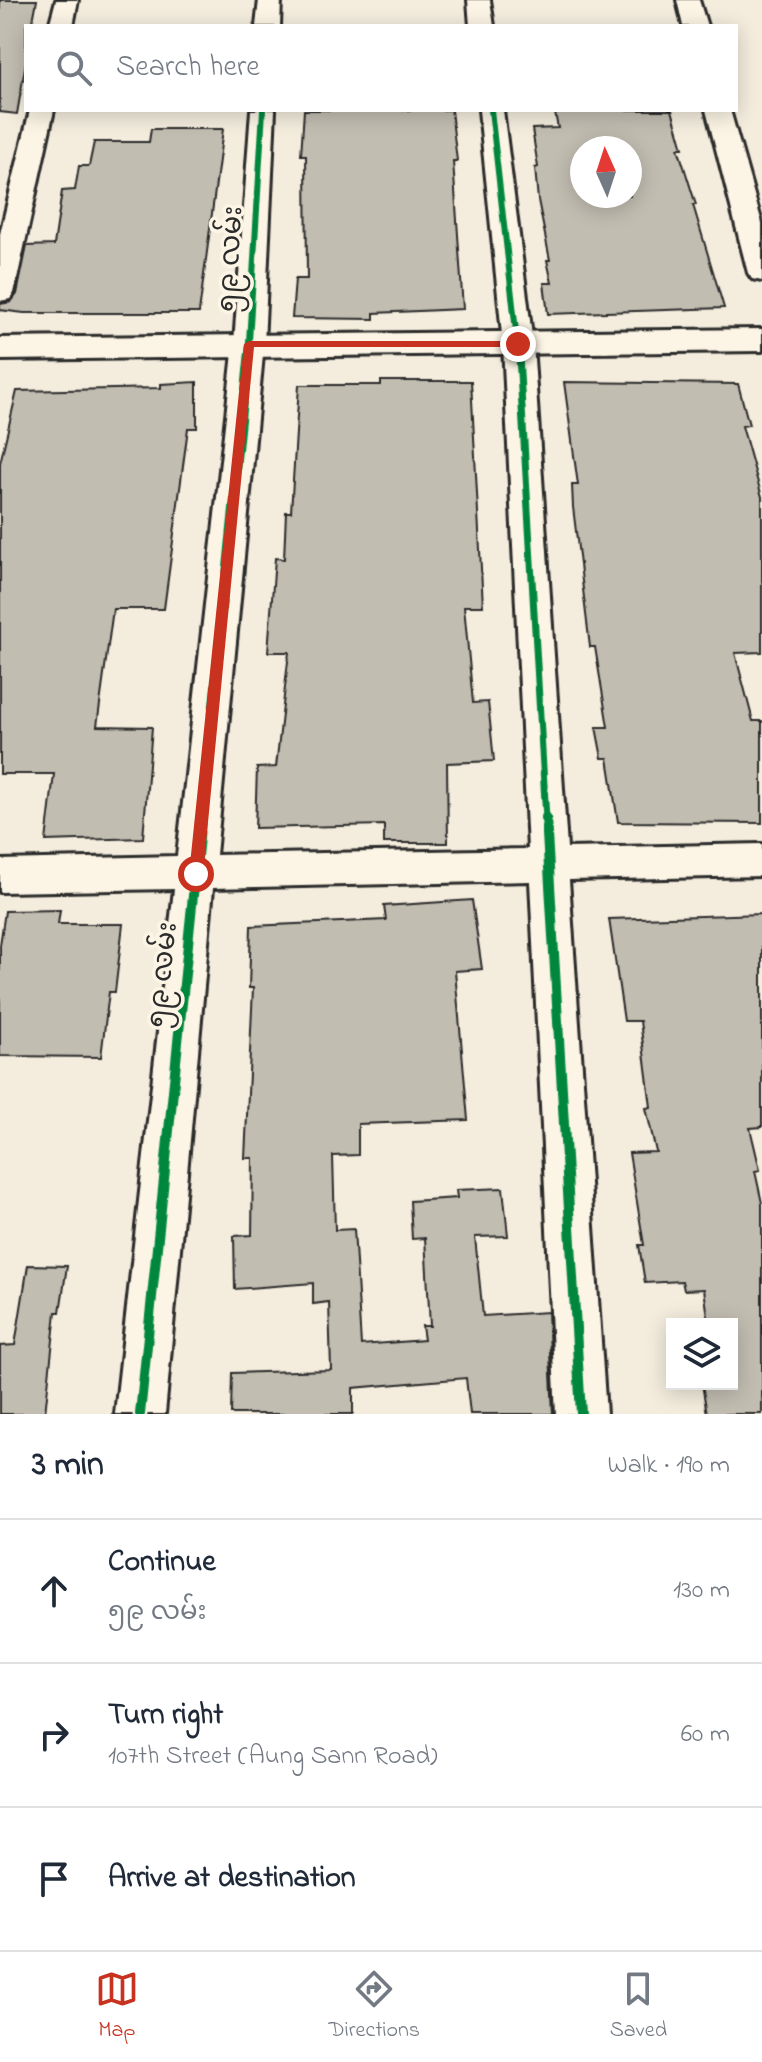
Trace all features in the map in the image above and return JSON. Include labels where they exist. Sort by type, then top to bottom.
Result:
[{"type":"street","points":[[61,24],[67,0]]},
{"type":"street","points":[[268,24],[270,0]]},
{"type":"street","points":[[479,0],[482,24]]},
{"type":"street","points":[[688,0],[694,24]]},
{"type":"street","points":[[0,293],[42,112]]},
{"type":"street","name":"၅၉ လမ်း","points":[[140,1414],[249,344],[263,112]]},
{"type":"street","points":[[491,112],[518,344],[581,1414]]},
{"type":"street","points":[[719,112],[762,273]]},
{"type":"street","points":[[0,349],[762,340]]},
{"type":"street","points":[[0,876],[762,860]]},
{"type":"building","points":[[0,0],[37,0],[32,24],[24,24],[24,74],[17,114],[0,112]]},
{"type":"building","points":[[304,112],[451,112],[457,161],[453,161],[463,309],[374,313],[374,319],[292,318],[295,279],[307,279],[306,155],[301,155]]},
{"type":"building","points":[[557,112],[673,112],[683,148],[678,148],[724,308],[548,314],[544,283],[552,283],[538,200],[535,168],[538,167],[532,129],[558,128]]},
{"type":"building","points":[[151,129],[223,129],[199,313],[24,313],[0,310],[0,304],[11,302],[17,294],[27,246],[54,245],[62,191],[75,190],[79,166],[89,166],[94,142],[149,142]]},
{"type":"building","points":[[381,381],[471,381],[483,606],[464,606],[473,703],[488,702],[494,761],[447,763],[448,843],[384,843],[384,825],[255,828],[257,768],[276,767],[289,652],[268,652],[275,558],[284,559],[286,512],[291,512],[299,385],[381,385]]},
{"type":"building","points":[[197,382],[197,428],[188,428],[164,609],[113,609],[97,726],[152,727],[143,838],[46,841],[54,774],[0,774],[0,463],[17,391],[161,388],[161,384]]},
{"type":"building","points":[[564,382],[738,384],[749,425],[742,426],[762,497],[762,652],[735,653],[753,721],[762,721],[762,823],[618,822],[608,758],[602,758],[596,727],[608,727],[595,647],[590,647],[573,507],[572,485],[578,485]]},
{"type":"building","points":[[472,900],[482,969],[455,971],[468,1120],[358,1124],[358,1155],[333,1156],[335,1230],[354,1229],[361,1345],[424,1340],[422,1326],[430,1326],[425,1238],[412,1239],[410,1201],[457,1198],[456,1190],[503,1188],[508,1236],[475,1237],[483,1316],[548,1312],[553,1414],[470,1414],[466,1378],[353,1388],[353,1414],[231,1414],[232,1373],[331,1370],[329,1302],[313,1304],[313,1283],[235,1289],[234,1236],[252,1235],[253,1158],[245,1158],[253,988],[249,988],[251,926],[386,920],[384,906]]},
{"type":"building","points":[[60,910],[58,924],[123,924],[115,992],[109,992],[101,1057],[0,1056],[0,945],[5,911]]},
{"type":"building","points":[[762,914],[762,1127],[750,1128],[760,1170],[755,1171],[762,1203],[762,1414],[707,1414],[703,1390],[738,1390],[738,1318],[708,1318],[704,1289],[684,1290],[682,1281],[645,1283],[639,1245],[644,1245],[629,1153],[656,1152],[646,1108],[651,1107],[640,1021],[624,1021],[609,919]]},
{"type":"building","points":[[28,1265],[67,1266],[60,1312],[56,1312],[45,1414],[0,1414],[0,1346],[15,1345]]},
{"type":"cycle path","points":[[140,1414],[249,344],[263,112]]},
{"type":"cycle path","points":[[491,112],[518,344],[581,1414]]},
{"type":"route","points":[[196,874],[249,344],[518,344]]}]
